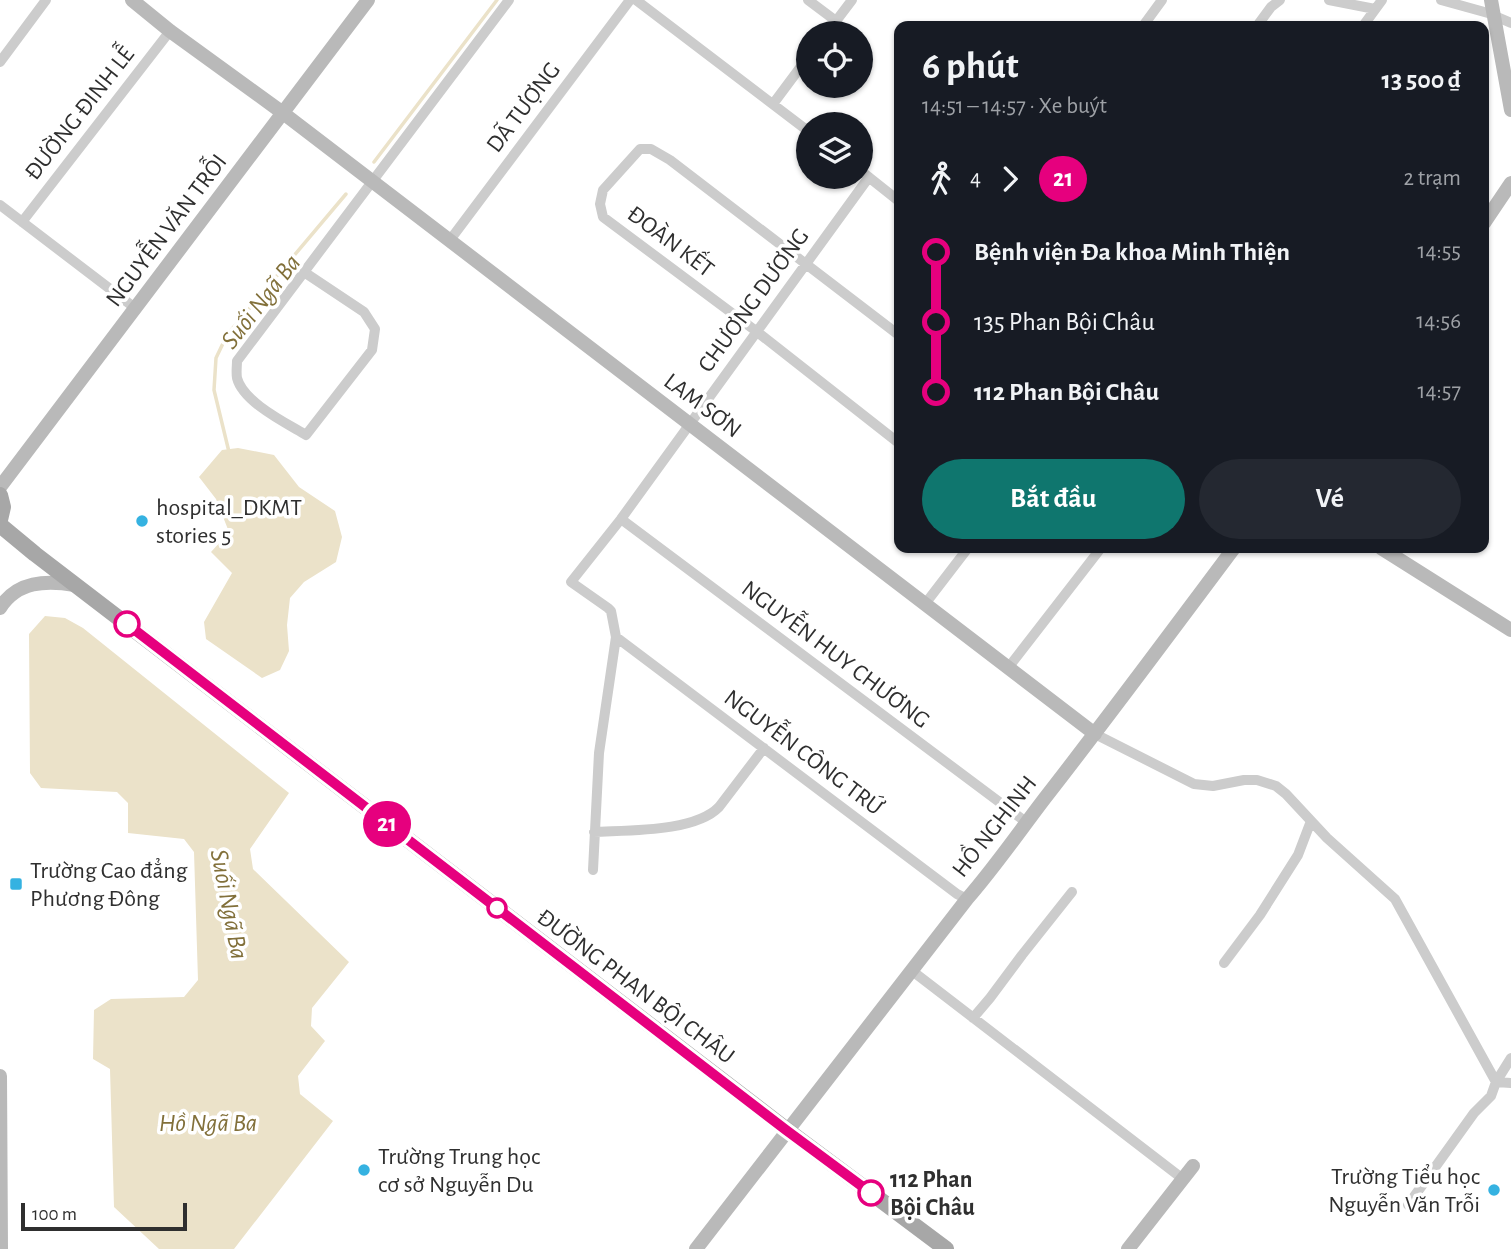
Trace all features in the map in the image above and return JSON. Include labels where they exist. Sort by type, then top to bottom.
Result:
[{"type":"main road","points":[[0,495],[3,507],[0,523]]},
{"type":"main road","name":"ĐƯỜNG PHAN BỘI CHÂU","points":[[0,523],[75,584],[786,1130],[946,1249]]},
{"type":"street","points":[[0,62],[46,0]]},
{"type":"street","name":"LAM SƠN","points":[[132,0],[1095,734]]},
{"type":"street","name":"NGUYỄN VĂN TRỖI","points":[[0,487],[368,0]]},
{"type":"street","points":[[304,272],[364,312],[374,329],[372,350],[306,435],[264,409],[245,392],[237,375],[237,361],[372,181],[509,0]]},
{"type":"street","name":"DÃ TƯỢNG","points":[[450,240],[630,0]]},
{"type":"street","points":[[636,0],[796,122]]},
{"type":"street","points":[[808,0],[836,21],[852,0]]},
{"type":"street","points":[[1147,21],[1162,0]]},
{"type":"street","points":[[1261,21],[1280,0]]},
{"type":"street","points":[[1329,0],[1375,9]]},
{"type":"street","points":[[1367,21],[1382,0]]},
{"type":"street","points":[[1441,0],[1492,7],[1511,23]]},
{"type":"street","points":[[1492,7],[1511,110]]},
{"type":"street","name":"ĐƯỜNG ĐINH LỄ","points":[[22,222],[170,31]]},
{"type":"street","points":[[773,104],[796,73]]},
{"type":"street","name":"ĐOÀN KẾT","points":[[894,331],[670,160],[651,149],[640,149],[603,190],[600,204],[603,217],[757,331],[894,439]]},
{"type":"street","points":[[873,180],[894,197]]},
{"type":"street","points":[[1489,206],[1511,183]]},
{"type":"street","name":"CHƯƠNG DƯƠNG","points":[[616,637],[608,608],[571,582],[621,519],[806,264],[855,189]]},
{"type":"street","points":[[0,205],[135,308]]},
{"type":"street","name":"NGUYỄN HUY CHƯƠNG","points":[[621,519],[1026,822]]},
{"type":"street","points":[[925,604],[964,553]]},
{"type":"street","points":[[1008,668],[1097,553]]},
{"type":"street","name":"HỒ NGHINH","points":[[696,1249],[988,874],[1230,553]]},
{"type":"street","points":[[1389,553],[1511,629]]},
{"type":"street","points":[[0,608],[6,599],[28,584],[75,584]]},
{"type":"street","points":[[593,870],[599,753],[616,637]]},
{"type":"street","name":"NGUYỄN CÔNG TRỨ","points":[[616,637],[967,899]]},
{"type":"street","points":[[1095,734],[1194,784],[1213,786],[1248,780],[1266,782],[1286,794],[1311,821],[1395,899],[1496,1082]]},
{"type":"street","points":[[594,832],[682,825],[696,821],[719,807],[764,748]]},
{"type":"street","points":[[1224,963],[1260,915],[1298,855],[1311,821]]},
{"type":"street","points":[[973,1018],[1072,892]]},
{"type":"street","points":[[911,970],[1182,1179]]},
{"type":"street","points":[[1408,1205],[1474,1113],[1491,1096],[1511,1058]]},
{"type":"street","points":[[0,1076],[1,1249]]},
{"type":"street","points":[[1496,1082],[1511,1083]]},
{"type":"street","points":[[1128,1249],[1192,1166]]},
{"type":"water","points":[[238,448],[274,455],[299,487],[335,511],[342,537],[336,562],[304,582],[290,598],[287,625],[289,651],[280,670],[262,678],[206,639],[204,622],[232,573],[211,552],[229,532],[216,499],[199,477],[222,450]]},
{"type":"water","name":"Hồ Ngã Ba","points":[[45,616],[65,618],[83,628],[289,793],[250,849],[253,869],[349,962],[312,1008],[311,1026],[325,1041],[298,1076],[300,1094],[333,1121],[234,1249],[159,1249],[114,1207],[110,1069],[93,1059],[94,1010],[111,999],[184,997],[198,980],[194,852],[184,839],[128,833],[128,803],[117,792],[41,788],[30,773],[29,634]]},
{"type":"waterway","name":"Suối Ngã Ba","points":[[374,162],[497,0]]},
{"type":"waterway","name":"Suối Ngã Ba","points":[[229,452],[214,390],[216,358],[227,335],[346,194]]},
{"type":"bus line","name":"21","points":[[127,624],[871,1193]]},
{"type":"place","name":"hospital_DKMT stories 5","points":[[142,521]]},
{"type":"place","name":"Trường Cao đẳng Phương Đông","points":[[16,884]]},
{"type":"place","name":"Trường Trung học cơ sở Nguyễn Du","points":[[364,1170]]},
{"type":"place","name":"Trường Tiểu học Nguyễn Văn Trỗi","points":[[1494,1190]]},
{"type":"place","name":"112 Phan Bội Châu","points":[[871,1193]]}]
